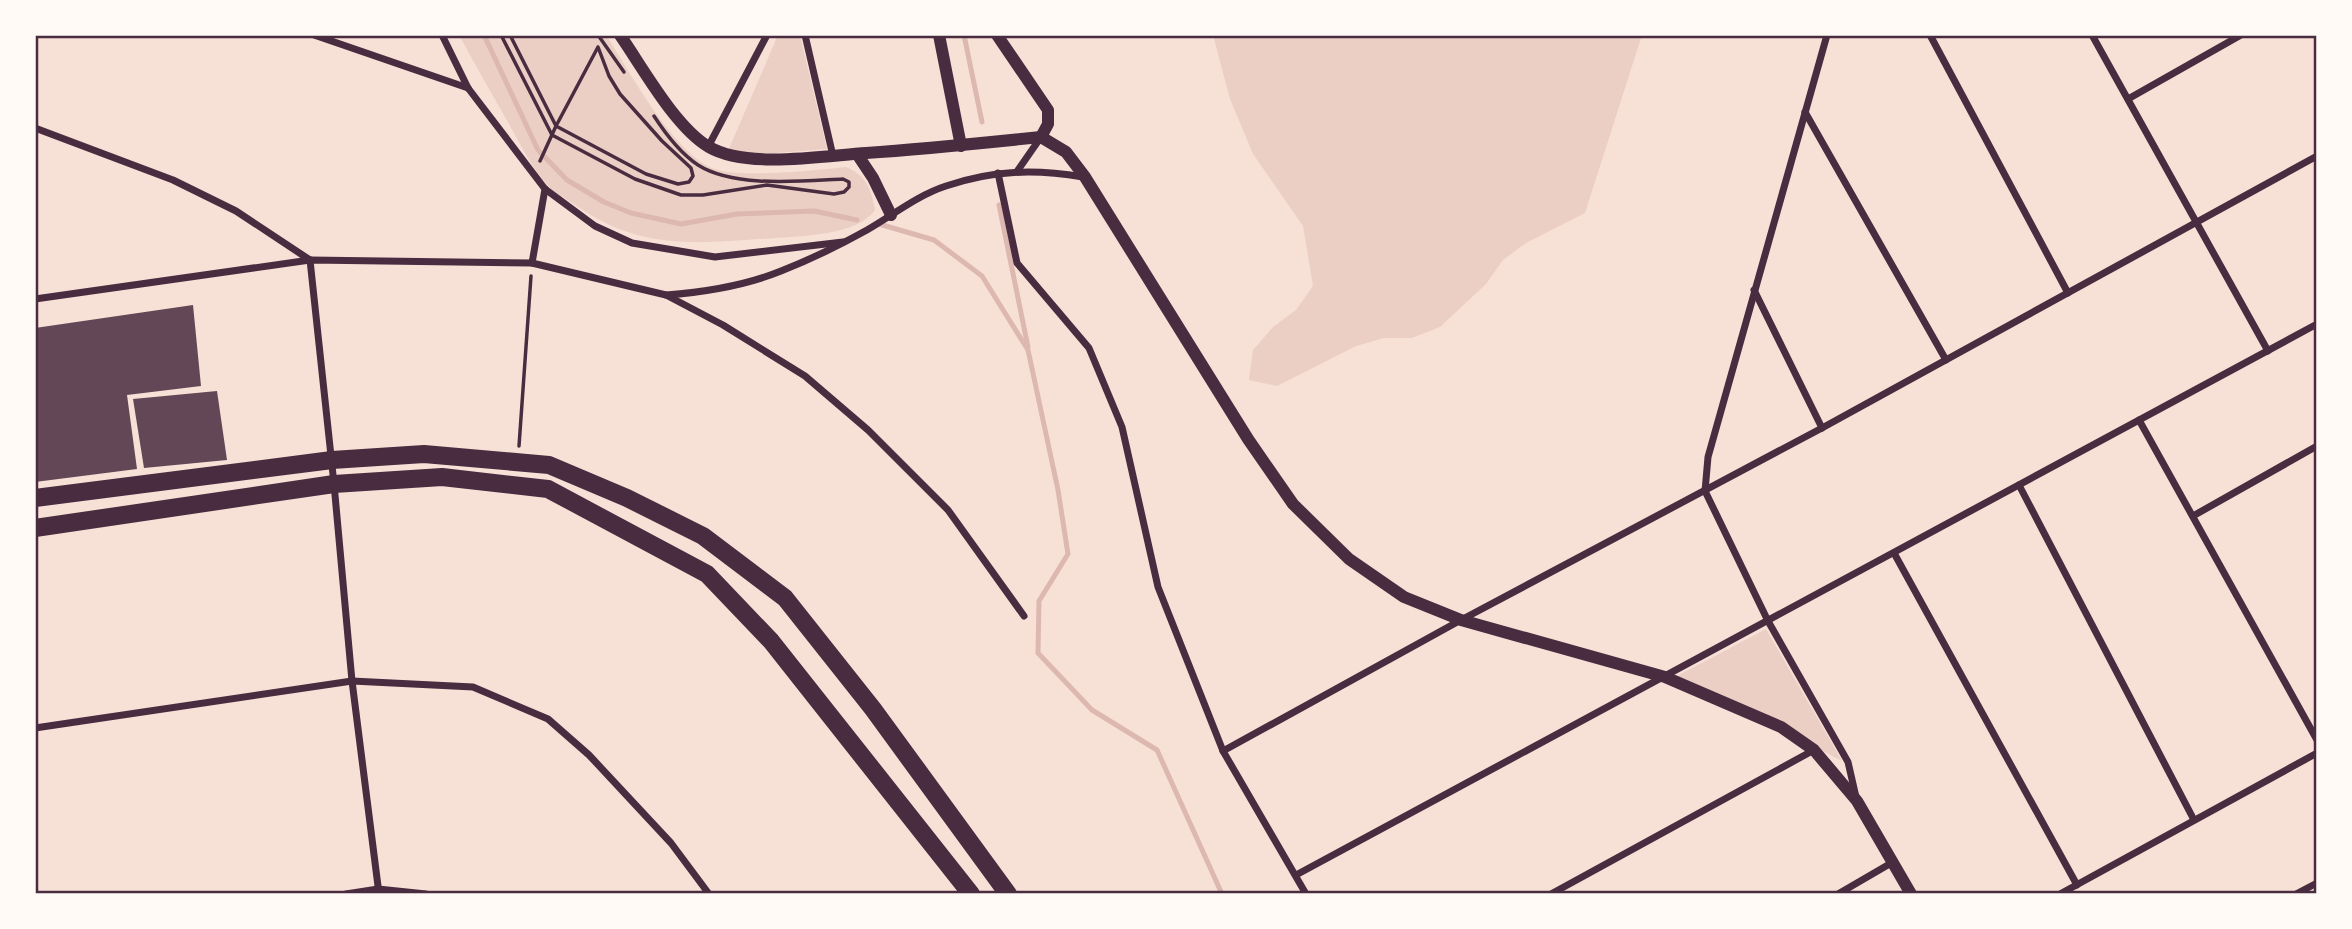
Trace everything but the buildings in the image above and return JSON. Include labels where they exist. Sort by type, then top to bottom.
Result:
[{"type":"main road","points":[[35,498],[332,460],[424,454],[549,465],[627,498],[703,536],[785,598],[873,709],[1008,894]]},
{"type":"main road","points":[[35,528],[334,484],[442,477],[548,489],[707,574],[771,640],[971,894]]},
{"type":"street","points":[[314,35],[468,88]]},
{"type":"street","points":[[442,35],[468,88],[545,189],[595,226],[632,243],[715,257],[843,242]]},
{"type":"street","points":[[620,35],[683,125],[708,146],[731,156],[779,160],[1041,137],[1066,152],[1085,177],[1248,439],[1293,503],[1349,559],[1404,597],[1461,620],[1665,677],[1781,727],[1814,750],[1857,801],[1911,894]]},
{"type":"street","points":[[708,146],[767,35]]},
{"type":"street","points":[[805,35],[833,156]]},
{"type":"street","points":[[939,35],[961,146]]},
{"type":"street","points":[[997,35],[1048,110],[1048,124],[1018,170]]},
{"type":"street","points":[[1827,35],[1707,457],[1705,491],[1768,621],[1848,762],[1857,801]]},
{"type":"street","points":[[1930,35],[2068,293]]},
{"type":"street","points":[[2092,35],[2268,351]]},
{"type":"street","points":[[2128,99],[2241,35]]},
{"type":"street","points":[[1805,112],[1946,360]]},
{"type":"street","points":[[35,128],[173,180],[236,211],[310,260]]},
{"type":"street","points":[[857,154],[873,178],[891,215]]},
{"type":"street","points":[[1223,751],[1461,620],[1822,428],[2317,156]]},
{"type":"street","points":[[666,295],[712,292],[780,272],[867,230],[945,186],[1018,170],[1050,171],[1085,177]]},
{"type":"street","points":[[998,173],[1017,263],[1089,348],[1122,427],[1158,587],[1223,751],[1306,894]]},
{"type":"street","points":[[531,263],[545,189]]},
{"type":"street","points":[[310,260],[352,681],[379,892]]},
{"type":"street","points":[[35,299],[310,260],[531,263],[666,295],[723,325],[805,376],[868,430],[948,510],[1024,617]]},
{"type":"street","points":[[1753,290],[1822,428]]},
{"type":"street","points":[[1296,875],[2317,324]]},
{"type":"street","points":[[2139,420],[2317,740]]},
{"type":"street","points":[[2193,516],[2317,446]]},
{"type":"street","points":[[2019,485],[2194,820]]},
{"type":"street","points":[[1894,553],[2077,885]]},
{"type":"street","points":[[35,728],[352,681],[473,687],[548,719],[589,755],[662,833],[709,894]]},
{"type":"street","points":[[1551,894],[1814,750]]},
{"type":"street","points":[[2060,894],[2317,753]]},
{"type":"street","points":[[1838,894],[1893,862]]},
{"type":"street","points":[[2296,894],[2317,883]]},
{"type":"street","points":[[346,894],[426,894]]},
{"type":"path","points":[[501,35],[552,135],[635,179],[681,195],[703,195],[767,185],[834,194],[844,192],[849,187],[849,182],[843,179],[761,180],[724,176],[699,165],[684,154],[651,111]]},
{"type":"path","points":[[510,35],[556,126],[646,174],[678,184],[689,182],[693,176],[691,167],[662,141],[620,94],[598,47]]},
{"type":"path","points":[[598,35],[627,77]]},
{"type":"path","points":[[541,160],[598,47],[604,43]]},
{"type":"path","points":[[518,462],[531,263]]},
{"type":"shaded area","points":[[459,35],[606,35],[653,109],[697,159],[712,168],[739,173],[777,173],[846,167],[867,184],[875,210],[856,225],[829,233],[800,236],[695,242],[671,241],[624,231],[575,205],[552,190],[543,180],[527,157]]},
{"type":"shaded area","points":[[778,35],[800,35],[827,149],[762,154],[728,151]]},
{"type":"shaded area","points":[[1213,35],[1642,35],[1585,213],[1526,243],[1503,260],[1486,284],[1440,327],[1412,338],[1384,338],[1356,346],[1277,386],[1249,380],[1253,350],[1273,327],[1296,310],[1313,286],[1303,226],[1253,154],[1230,99]]},
{"type":"shaded area","points":[[1766,629],[1842,761],[1677,676]]},
{"type":"waterway","points":[[484,35],[538,150],[567,180],[604,202],[631,213],[681,224],[737,214],[814,211],[857,220]]},
{"type":"waterway","points":[[964,35],[982,122]]},
{"type":"waterway","points":[[999,205],[1028,347]]},
{"type":"waterway","points":[[879,224],[934,240],[982,276],[1028,350],[1058,490],[1068,554],[1039,601],[1038,653],[1092,710],[1157,750],[1222,894]]}]
